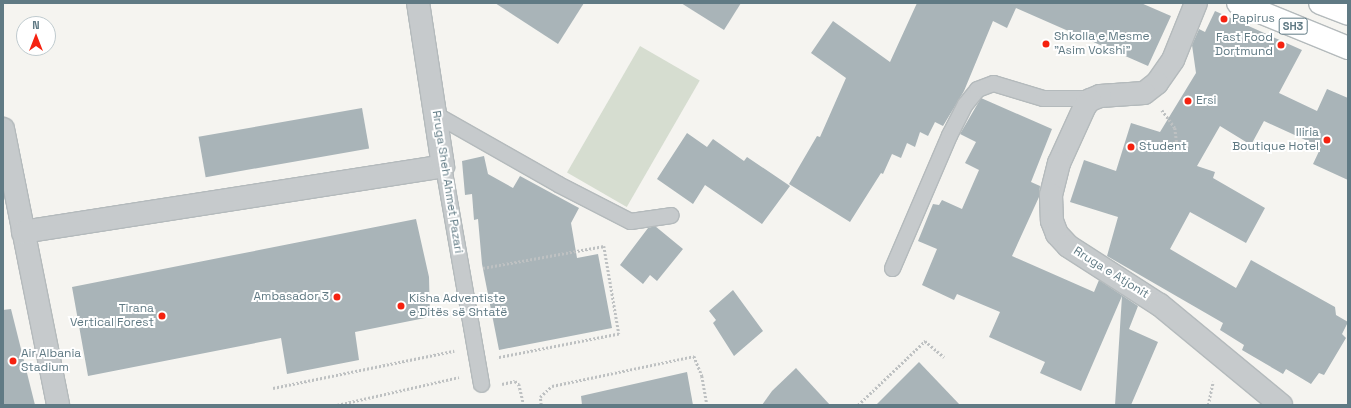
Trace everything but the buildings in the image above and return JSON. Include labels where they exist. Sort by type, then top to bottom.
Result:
[{"type":"main road","name":"SH3","points":[[1238,3],[1348,48]]},
{"type":"main road","points":[[1320,3],[1348,14]]},
{"type":"street","name":"Rruga Sheh Ahmet Pazari","points":[[418,3],[443,166]]},
{"type":"street","points":[[1093,98],[1134,95],[1148,90],[1163,76],[1173,60],[1196,3]]},
{"type":"street","name":"Rruga e Atjonit","points":[[1093,98],[1084,106],[1069,137],[1054,180],[1051,216],[1057,234],[1071,249],[1139,290],[1177,318],[1281,405]]},
{"type":"street","points":[[3,129],[58,405]]},
{"type":"street","points":[[23,232],[443,166]]},
{"type":"lane","points":[[892,268],[949,135],[965,104],[977,89],[993,83],[1043,98],[1093,98]]},
{"type":"lane","points":[[435,114],[558,184],[630,221],[671,215]]},
{"type":"lane","name":"Rruga Sheh Ahmet Pazari","points":[[443,166],[479,373]]},
{"type":"path","points":[[1148,90],[1174,128],[1177,145]]},
{"type":"path","points":[[337,405],[479,373],[619,334],[604,246],[461,272]]},
{"type":"path","points":[[858,405],[925,341],[944,357]]},
{"type":"path","points":[[273,388],[474,347]]},
{"type":"path","points":[[541,405],[540,397],[552,386],[694,356],[702,376],[707,405]]},
{"type":"path","points":[[509,383],[519,384],[524,405]]},
{"type":"path","points":[[1208,405],[1210,387]]},
{"type":"shaded area","points":[[640,46],[700,80],[627,207],[567,172]]},
{"type":"place","name":"Papirus","points":[[1224,19]]},
{"type":"place","name":"Shkolla e Mesme \"Asim Vokshi\"","points":[[1046,44]]},
{"type":"place","name":"Fast Food Dortmund","points":[[1281,45]]},
{"type":"place","name":"Ersi","points":[[1188,101]]},
{"type":"place","name":"Iliria Boutique Hotel","points":[[1327,140]]},
{"type":"place","name":"Student","points":[[1131,147]]},
{"type":"place","name":"Ambasador 3","points":[[337,297]]},
{"type":"place","name":"Kisha Adventiste e Ditës së Shtatë","points":[[401,306]]},
{"type":"place","name":"Tirana Vertical Forest","points":[[162,316]]},
{"type":"place","name":"Air Albania Stadium","points":[[13,361]]}]
